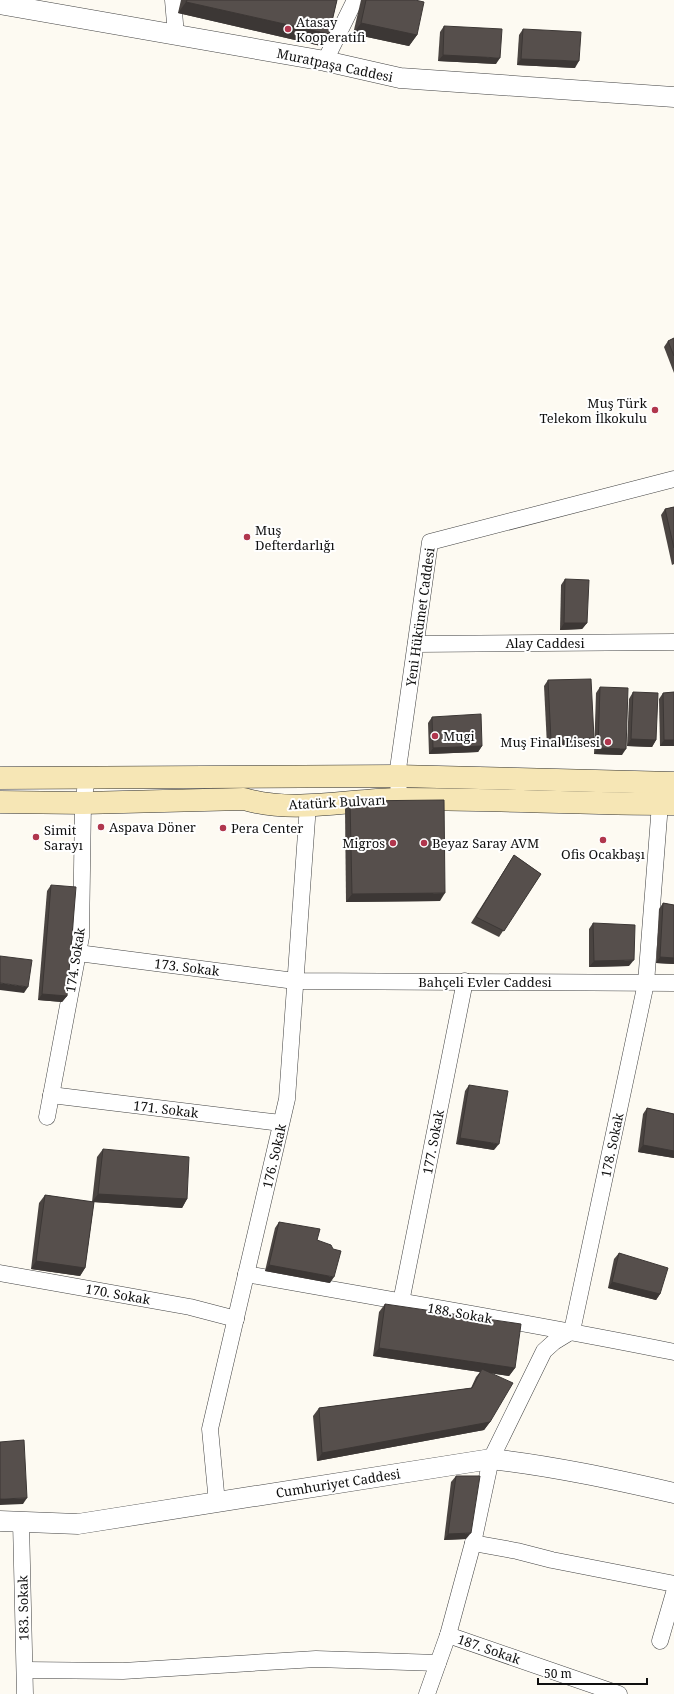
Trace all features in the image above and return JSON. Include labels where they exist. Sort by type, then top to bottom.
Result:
[{"type":"main road","name":"Atatürk Bulvarı","points":[[0,778],[398,776],[674,783]]},
{"type":"main road","name":"Atatürk Bulvarı","points":[[0,802],[84,803],[244,799],[262,804],[308,805],[400,799],[667,804]]},
{"type":"street","points":[[173,0],[176,35]]},
{"type":"street","points":[[325,61],[355,0]]},
{"type":"street","name":"Muratpaşa Caddesi","points":[[0,4],[325,61],[400,78],[674,97]]},
{"type":"street","name":"Yeni Hükümet Caddesi","points":[[400,799],[398,776],[430,542],[674,480]]},
{"type":"street","name":"Alay Caddesi","points":[[416,644],[674,642]]},
{"type":"street","name":"174. Sokak","points":[[47,1117],[81,937],[84,803],[87,778]]},
{"type":"street","name":"178. Sokak","points":[[572,1331],[646,983],[667,804]]},
{"type":"street","name":"176. Sokak","points":[[217,1503],[210,1429],[287,1099],[308,805]]},
{"type":"street","name":"173. Sokak","points":[[78,953],[295,981]]},
{"type":"street","name":"Bahçeli Evler Caddesi","points":[[295,981],[465,981],[674,984]]},
{"type":"street","name":"177. Sokak","points":[[402,1302],[465,981]]},
{"type":"street","name":"171. Sokak","points":[[51,1095],[281,1123]]},
{"type":"street","name":"170. Sokak","points":[[0,1273],[190,1307],[236,1319]]},
{"type":"street","name":"188. Sokak","points":[[246,1274],[572,1331],[674,1352]]},
{"type":"street","points":[[426,1694],[448,1635],[473,1543],[491,1459],[544,1351],[554,1342],[572,1331]]},
{"type":"street","name":"Cumhuriyet Caddesi","points":[[0,1521],[78,1524],[491,1459],[529,1463],[599,1475],[674,1493]]},
{"type":"street","name":"183. Sokak","points":[[21,1522],[25,1694]]},
{"type":"street","points":[[473,1543],[517,1551],[614,1573],[674,1584]]},
{"type":"street","points":[[660,1641],[674,1593]]},
{"type":"street","name":"187. Sokak","points":[[448,1635],[619,1694]]},
{"type":"street","points":[[25,1670],[123,1671],[316,1659],[438,1663]]},
{"type":"building","points":[[187,0],[337,0],[329,34],[186,2]]},
{"type":"building","points":[[366,0],[415,0],[424,2],[417,35],[361,23]]},
{"type":"building","points":[[444,26],[502,29],[500,58],[443,55]]},
{"type":"building","points":[[523,29],[581,32],[579,61],[521,59]]},
{"type":"building","points":[[674,338],[674,356],[668,341]]},
{"type":"building","points":[[674,507],[674,548],[665,509]]},
{"type":"building","points":[[565,579],[589,580],[587,623],[564,623]]},
{"type":"building","points":[[591,679],[594,738],[551,740],[548,680]]},
{"type":"building","points":[[600,687],[628,688],[626,749],[598,748]]},
{"type":"building","points":[[633,692],[658,693],[656,740],[631,739]]},
{"type":"building","points":[[674,692],[674,740],[664,740],[663,693]]},
{"type":"building","points":[[481,714],[482,746],[433,748],[432,717]]},
{"type":"building","points":[[444,800],[445,893],[352,894],[350,801]]},
{"type":"building","points":[[514,855],[541,874],[504,931],[476,917]]},
{"type":"building","points":[[51,885],[76,887],[67,996],[42,994]]},
{"type":"building","points":[[663,903],[674,905],[674,958],[660,957]]},
{"type":"building","points":[[593,923],[635,925],[634,960],[594,961]]},
{"type":"building","points":[[0,956],[32,960],[28,987],[0,983]]},
{"type":"building","points":[[469,1085],[508,1091],[499,1144],[460,1138]]},
{"type":"building","points":[[647,1108],[674,1114],[674,1151],[643,1145]]},
{"type":"building","points":[[103,1149],[189,1157],[187,1199],[98,1194]]},
{"type":"building","points":[[45,1195],[94,1202],[85,1268],[36,1261]]},
{"type":"building","points":[[279,1222],[320,1229],[317,1240],[331,1245],[333,1249],[341,1251],[334,1277],[269,1265]]},
{"type":"building","points":[[619,1253],[668,1268],[660,1294],[612,1282]]},
{"type":"building","points":[[385,1304],[521,1324],[515,1368],[379,1348]]},
{"type":"building","points":[[482,1369],[513,1383],[490,1422],[322,1453],[319,1408],[472,1388]]},
{"type":"building","points":[[24,1440],[27,1498],[0,1499],[0,1442]]},
{"type":"building","points":[[456,1476],[480,1476],[471,1533],[448,1534]]},
{"type":"place","name":"Atasay Kooperatifi","points":[[288,29]]},
{"type":"place","name":"Muş Türk Telekom İlkokulu","points":[[655,410]]},
{"type":"place","name":"Muş Defterdarlığı","points":[[247,537]]},
{"type":"place","name":"Mugi","points":[[435,736]]},
{"type":"place","name":"Muş Final Lisesi","points":[[608,742]]},
{"type":"place","name":"Aspava Döner","points":[[101,827]]},
{"type":"place","name":"Pera Center","points":[[223,828]]},
{"type":"place","name":"Simit Sarayı","points":[[36,837]]},
{"type":"place","name":"Ofis Ocakbaşı","points":[[603,840]]},
{"type":"place","name":"Migros","points":[[393,843]]},
{"type":"place","name":"Beyaz Saray AVM","points":[[424,843]]}]
